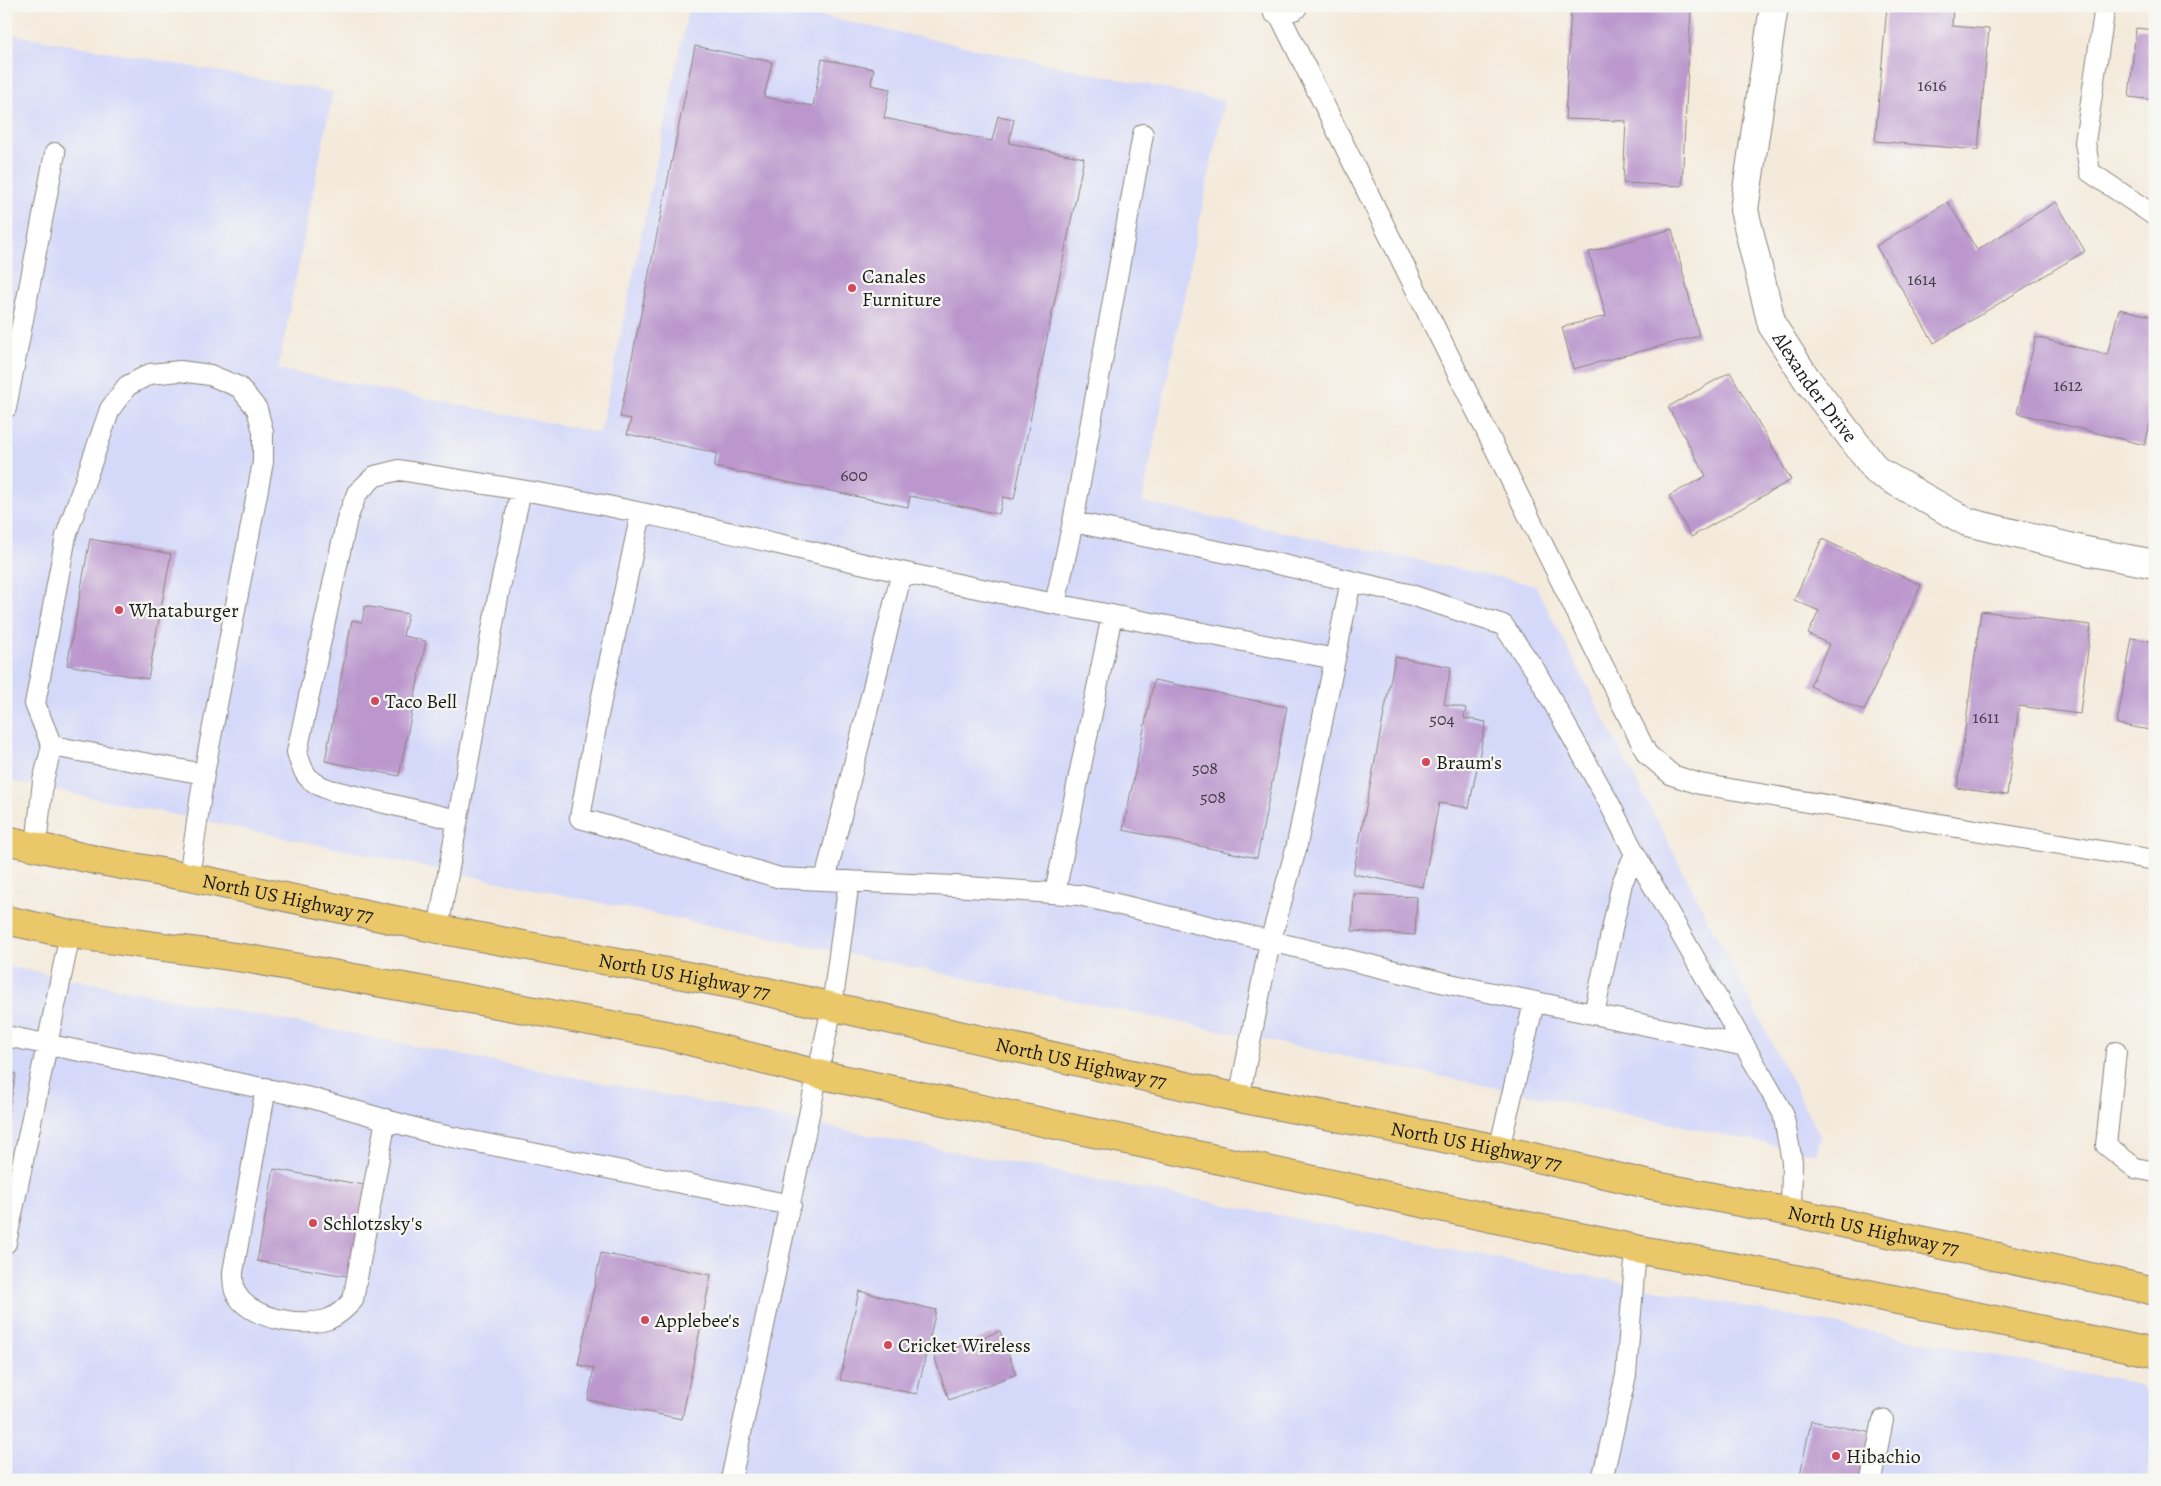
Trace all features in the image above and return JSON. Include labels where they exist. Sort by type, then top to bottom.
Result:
[{"type":"main road","name":"North US Highway 77","points":[[6,840],[100,861],[189,877],[438,929],[741,986],[1239,1098],[1499,1149],[1651,1186],[1791,1212],[2155,1291]]},
{"type":"main road","points":[[6,920],[70,934],[250,959],[666,1035],[818,1074],[1636,1249],[1776,1275],[2155,1353]]},
{"type":"street","name":"Alexander Drive","points":[[1774,6],[1744,210],[1772,325],[1806,378],[1877,471],[1967,522],[2086,551],[2155,564]]},
{"type":"lane","points":[[2105,6],[2085,142],[2090,172],[2155,216]]},
{"type":"lane","points":[[1285,8],[1647,754],[1672,775],[1700,784],[2155,860]]},
{"type":"lane","points":[[1055,604],[1072,522],[1143,134]]},
{"type":"lane","points":[[6,408],[55,153]]},
{"type":"lane","points":[[36,846],[42,781],[52,746],[35,704],[66,536],[110,409],[127,386],[150,374],[180,371],[210,375],[239,387],[257,410],[263,432],[263,462],[204,774],[189,877]]},
{"type":"lane","points":[[457,820],[330,790],[314,784],[302,770],[297,752],[347,519],[357,493],[375,476],[399,470],[580,500],[902,572],[1335,659]]},
{"type":"lane","points":[[438,929],[498,597],[521,490]]},
{"type":"lane","points":[[641,513],[598,715],[580,818],[780,878],[1080,895],[1534,1004],[1594,1014],[1745,1046]]},
{"type":"lane","points":[[1072,522],[1257,559],[1408,594],[1503,625],[1535,670],[1608,801],[1635,854],[1783,1113],[1792,1162],[1791,1212]]},
{"type":"lane","points":[[825,880],[902,572]]},
{"type":"lane","points":[[1239,1098],[1270,942],[1296,849],[1351,581]]},
{"type":"lane","points":[[1055,893],[1112,615]]},
{"type":"lane","points":[[52,746],[204,774]]},
{"type":"lane","points":[[1594,1014],[1622,883],[1635,854]]},
{"type":"lane","points":[[731,1480],[740,1428],[791,1205],[832,1007],[848,881]]},
{"type":"lane","points":[[6,1243],[70,934]]},
{"type":"lane","points":[[1499,1149],[1534,1004]]},
{"type":"lane","points":[[6,1036],[311,1098],[432,1133],[791,1205]]},
{"type":"lane","points":[[2116,1052],[2106,1145],[2135,1168],[2155,1172]]},
{"type":"lane","points":[[266,1088],[232,1272],[235,1291],[243,1303],[261,1314],[306,1323],[328,1319],[342,1312],[353,1300],[386,1119]]},
{"type":"lane","points":[[1602,1480],[1626,1375],[1636,1249]]},
{"type":"lane","points":[[1871,1480],[1883,1420]]},
{"type":"shaded area","points":[[689,6],[774,6],[1224,101],[1142,502],[1535,585],[1820,1136],[1817,1154],[6,780],[6,33],[333,92],[278,369],[600,433]]},
{"type":"shaded area","points":[[6,966],[2140,1384],[2155,1400],[2155,1442],[2146,1480],[6,1480]]},
{"type":"building","points":[[1571,6],[1691,7],[1682,186],[1623,183],[1626,121],[1565,119]]},
{"type":"building","points":[[1887,6],[1953,6],[1952,26],[1989,29],[1978,150],[1875,141]]},
{"type":"building","points":[[2136,28],[2155,30],[2155,100],[2129,97]]},
{"type":"building","name":"Canales Furniture","points":[[695,46],[772,62],[764,97],[813,106],[822,59],[874,69],[871,85],[890,89],[884,118],[992,141],[998,116],[1014,119],[1009,143],[1084,158],[1014,499],[1003,497],[999,514],[910,496],[908,507],[714,467],[717,453],[627,434],[631,419],[620,417]]},
{"type":"building","points":[[1948,202],[1977,250],[2056,202],[2085,251],[1934,343],[1876,246]]},
{"type":"building","points":[[1672,229],[1699,336],[1573,369],[1562,327],[1606,316],[1589,252]]},
{"type":"building","points":[[2119,309],[2155,317],[2155,403],[2145,445],[2017,413],[2036,337],[2107,355]]},
{"type":"building","points":[[1730,372],[1791,480],[1691,537],[1669,496],[1706,476],[1668,407]]},
{"type":"building","name":"Whataburger","points":[[90,539],[171,554],[148,679],[67,665]]},
{"type":"building","points":[[1822,539],[1921,585],[1864,711],[1810,686],[1829,644],[1808,634],[1819,611],[1794,600]]},
{"type":"building","name":"Taco Bell","points":[[365,606],[408,614],[403,636],[426,641],[399,776],[325,761],[352,620],[362,622]]},
{"type":"building","points":[[1981,611],[2091,625],[2080,714],[2019,706],[2007,795],[1957,788]]},
{"type":"building","points":[[2132,638],[2155,642],[2155,731],[2117,724]]},
{"type":"building","name":"Braum's","points":[[1395,657],[1451,667],[1444,704],[1466,708],[1464,718],[1486,722],[1469,808],[1439,803],[1423,887],[1353,874]]},
{"type":"building","points":[[1154,680],[1287,707],[1257,858],[1123,830]]},
{"type":"building","points":[[1354,894],[1417,897],[1415,935],[1352,931]]},
{"type":"building","points":[[6,1072],[16,1074],[7,1120],[6,1120]]},
{"type":"building","name":"Schlotzsky's","points":[[274,1169],[369,1186],[353,1277],[257,1261]]},
{"type":"building","name":"Applebee's","points":[[601,1253],[711,1275],[682,1419],[588,1400],[594,1368],[578,1365]]},
{"type":"building","name":"Cricket Wireless","points":[[859,1291],[936,1310],[917,1394],[840,1380]]},
{"type":"building","points":[[1000,1331],[1016,1374],[949,1400],[934,1356]]},
{"type":"building","name":"Hibachio","points":[[1811,1421],[1873,1433],[1864,1480],[1799,1480]]},
{"type":"place","name":"Canales Furniture","points":[[852,288]]},
{"type":"place","name":"Whataburger","points":[[119,610]]},
{"type":"place","name":"Taco Bell","points":[[375,701]]},
{"type":"place","name":"Braum's","points":[[1426,762]]},
{"type":"place","name":"Schlotzsky's","points":[[313,1223]]},
{"type":"place","name":"Applebee's","points":[[645,1320]]},
{"type":"place","name":"Cricket Wireless","points":[[888,1345]]},
{"type":"place","name":"Hibachio","points":[[1836,1456]]}]
